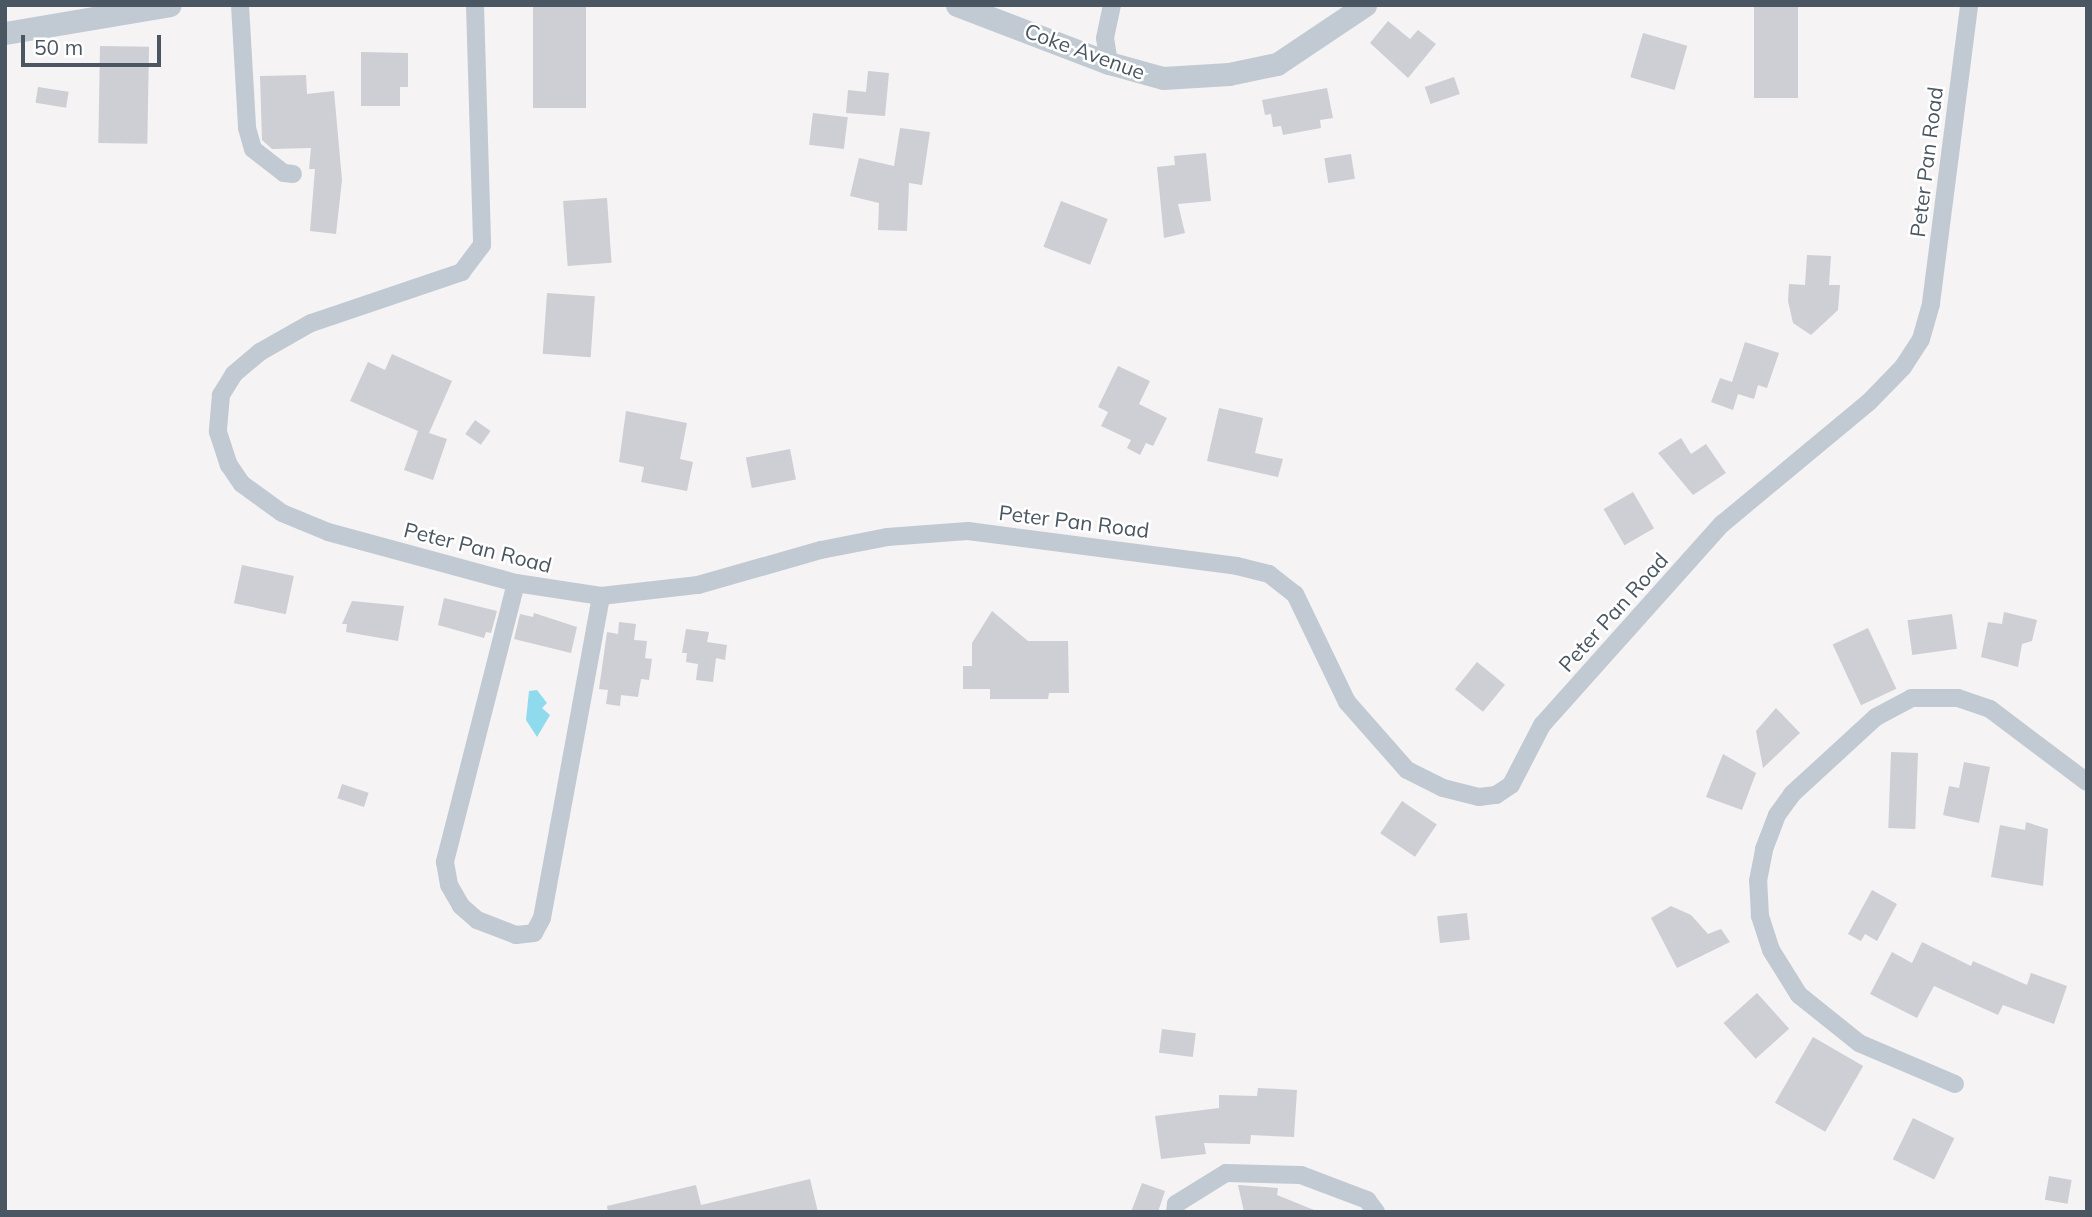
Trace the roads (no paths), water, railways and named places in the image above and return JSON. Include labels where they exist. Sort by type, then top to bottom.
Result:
[{"type":"street","points":[[5,33],[170,5]]},
{"type":"street","points":[[240,5],[247,128],[253,149],[284,173],[293,174]]},
{"type":"street","name":"Peter Pan Road","points":[[475,5],[484,229],[474,260],[442,281],[312,323],[260,352],[234,374],[220,395],[218,432],[225,457],[242,484],[282,513],[328,532],[516,583],[601,596],[698,585],[821,550],[887,537],[968,531],[1237,566],[1269,574],[1295,594],[1347,702],[1407,770],[1459,794],[1496,794],[1511,785],[1542,725],[1722,524],[1869,402],[1903,367],[1921,339],[1931,303],[1969,5]]},
{"type":"street","name":"Coke Avenue","points":[[957,5],[1109,63],[1163,78],[1229,74],[1277,64],[1365,5]]},
{"type":"street","points":[[1109,63],[1105,38],[1112,5]]},
{"type":"street","points":[[516,583],[445,862],[449,885],[461,906],[477,920],[516,934],[534,933],[541,918],[601,596]]},
{"type":"street","points":[[1955,1084],[1859,1043],[1799,995],[1771,950],[1760,916],[1760,870],[1777,815],[1792,794],[1875,717],[1911,698],[1958,698],[1990,709],[2087,782]]},
{"type":"street","points":[[1175,1212],[1176,1204],[1226,1173],[1301,1175],[1367,1200],[1376,1212]]},
{"type":"water","points":[[537,690],[547,703],[542,708],[550,715],[537,737],[526,720],[529,691]]}]
